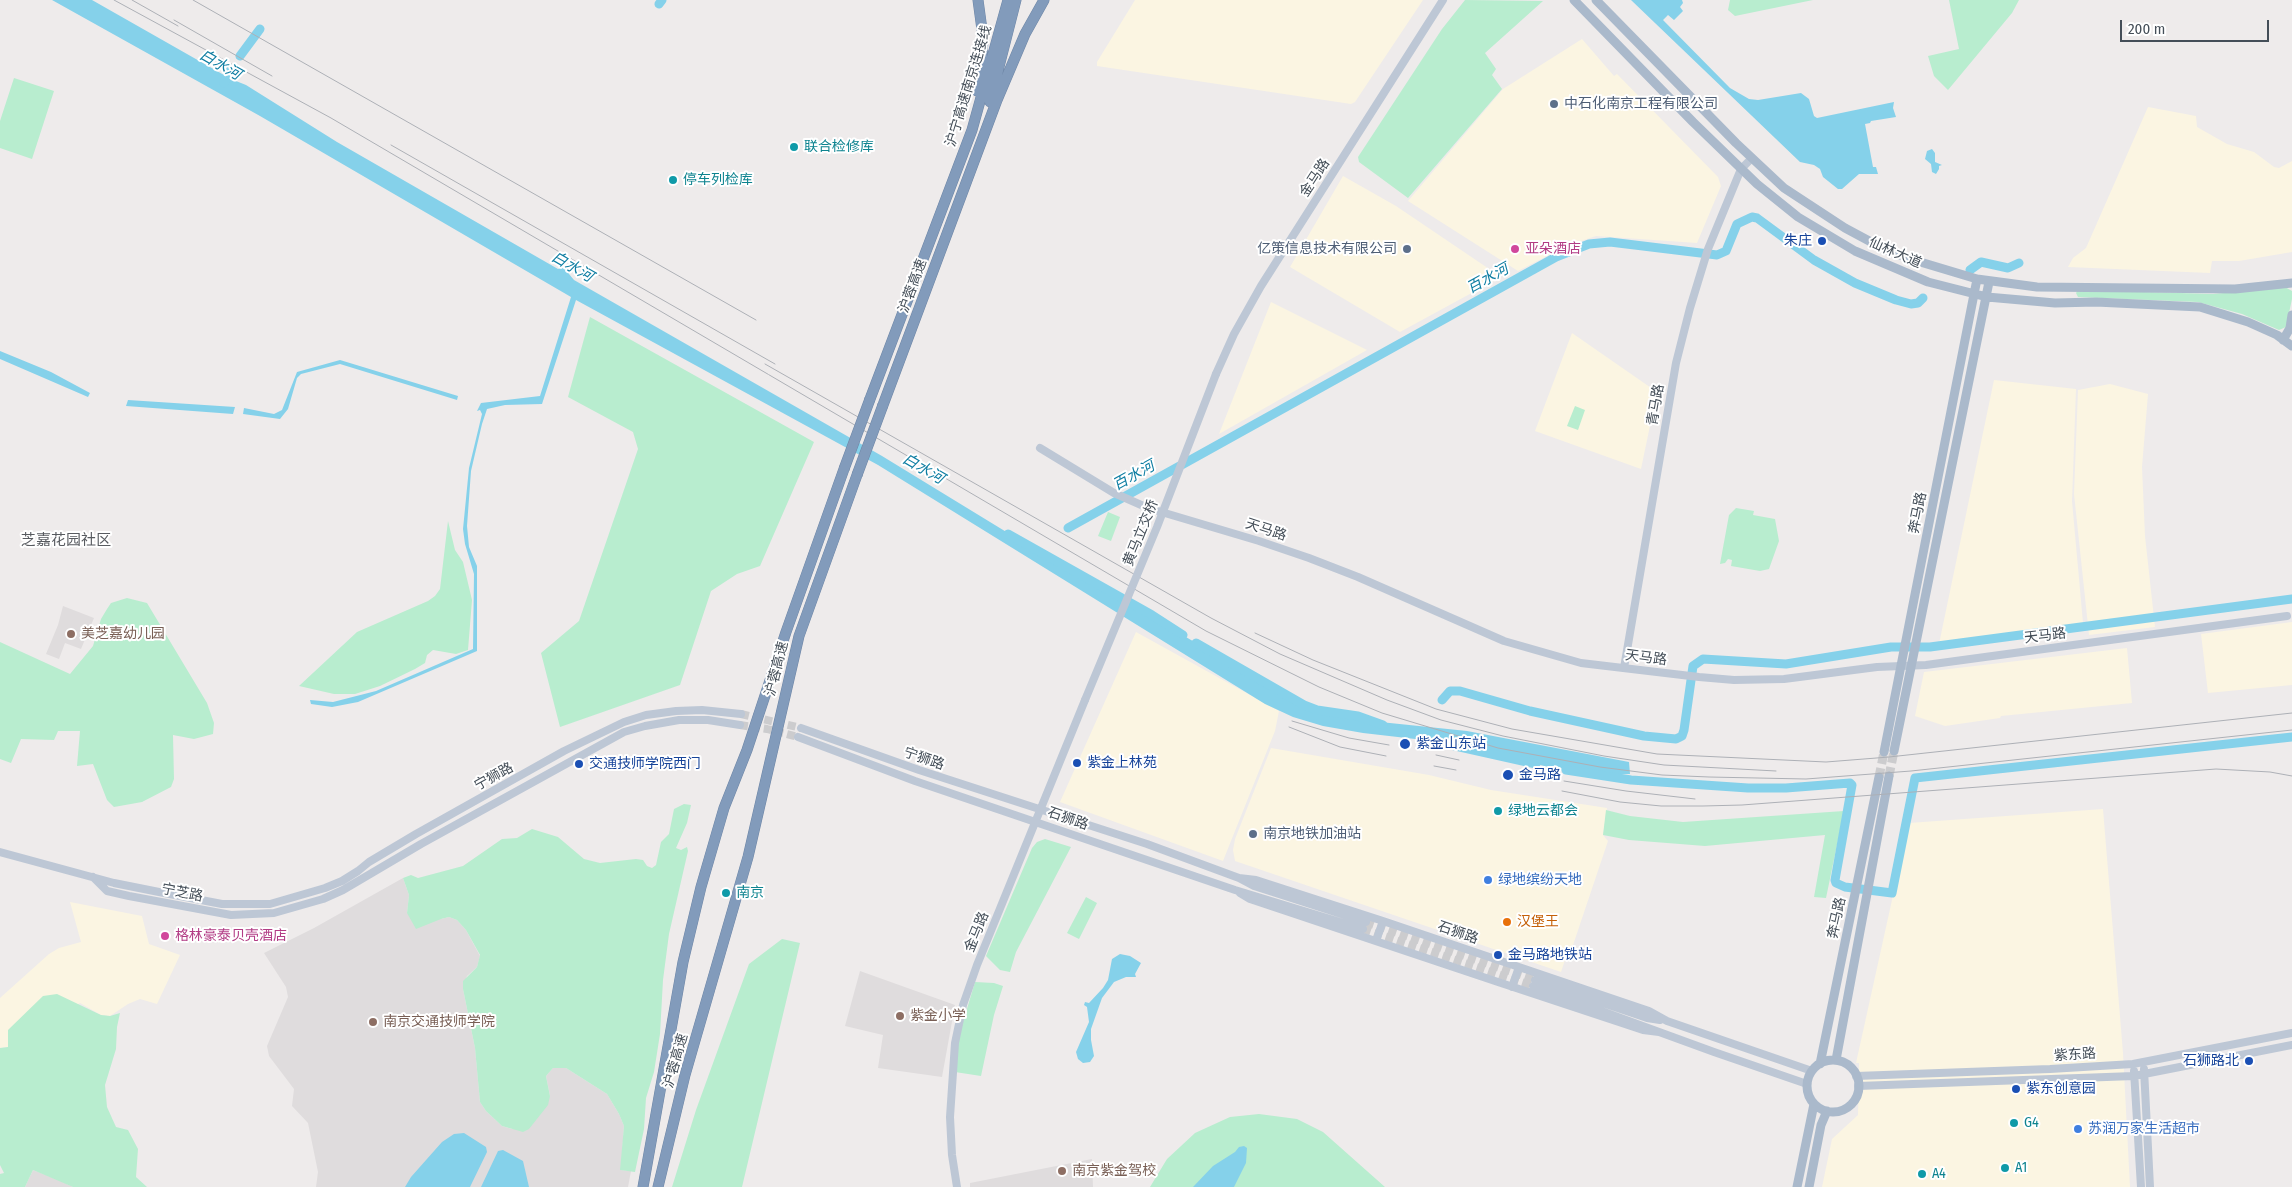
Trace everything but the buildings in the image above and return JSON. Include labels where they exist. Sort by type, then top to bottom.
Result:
[{"type":"highway","points":[[953,178],[980,82],[983,37],[978,0]]},
{"type":"highway","name":"沪宁高速南京连接线","points":[[953,178],[981,101],[1008,0]]},
{"type":"highway","name":"沪宁高速南京连接线","points":[[970,172],[1016,0]]},
{"type":"highway","points":[[970,172],[1010,67],[1025,34],[1044,0]]},
{"type":"highway","name":"沪蓉高速","points":[[658,1187],[686,1075],[748,857],[799,636],[970,172]]},
{"type":"highway","name":"沪蓉高速","points":[[643,1187],[683,962],[701,887],[724,808],[747,750],[786,632],[844,469],[953,178]]},
{"type":"main road","name":"金马路","points":[[1216,374],[1234,334],[1261,286],[1443,0]]},
{"type":"main road","name":"仙林大道","points":[[1574,0],[1741,169],[1777,201],[1825,235],[1855,251],[1928,282],[1974,295],[2055,303],[2096,302],[2200,307],[2236,317],[2292,346]]},
{"type":"main road","name":"仙林大道","points":[[1596,0],[1752,158],[1787,190],[1845,228],[1880,247],[1917,261],[1977,279],[2037,287],[2235,289],[2292,283]]},
{"type":"main road","name":"青马路","points":[[1624,668],[1674,372],[1690,308],[1708,249],[1741,169],[1752,158]]},
{"type":"main road","points":[[1777,201],[1787,190]]},
{"type":"main road","name":"奔马路","points":[[1977,279],[1906,641],[1889,752],[1915,654],[1989,282]]},
{"type":"main road","points":[[2283,340],[2287,334],[2292,315]]},
{"type":"main road","name":"黄马立交桥","points":[[1085,700],[1157,527],[1216,374]]},
{"type":"main road","name":"天马路","points":[[1040,448],[1114,493],[1148,508],[1251,538],[1309,558],[1358,577],[1504,641],[1581,663],[1684,676],[1734,680],[1784,679],[1912,665],[2287,616]]},
{"type":"main road","name":"金马路","points":[[958,1187],[952,1155],[950,1117],[955,1043],[962,1006],[1085,700]]},
{"type":"main road","name":"宁狮路","points":[[270,904],[342,881],[368,862],[571,747],[624,722],[646,715],[676,711],[702,710],[742,714]]},
{"type":"main road","name":"宁狮路","points":[[274,913],[323,900],[343,890],[421,844],[624,732],[679,720],[708,720],[740,725]]},
{"type":"main road","name":"宁狮路","points":[[802,728],[1040,811]]},
{"type":"main road","name":"宁狮路","points":[[798,737],[915,781],[1035,821]]},
{"type":"main road","name":"奔马路","points":[[1820,1064],[1858,884],[1884,776],[1851,991],[1836,1060]]},
{"type":"main road","name":"石狮路","points":[[1035,821],[1235,890],[1364,925],[1254,886],[1239,878],[1146,844],[1040,811]]},
{"type":"main road","name":"宁芝路","points":[[1,853],[114,882],[222,904],[270,904]]},
{"type":"main road","name":"宁芝路","points":[[92,876],[107,891],[129,896],[231,915],[274,913]]},
{"type":"main road","name":"石狮路","points":[[1239,878],[1256,880],[1520,967],[1649,1011],[1667,1021],[1812,1071]]},
{"type":"main road","name":"石狮路","points":[[1235,890],[1250,899],[1512,987],[1642,1030],[1659,1032]]},
{"type":"main road","points":[[1376,941],[1383,921]]},
{"type":"main road","points":[[1512,987],[1520,967]]},
{"type":"main road","name":"石狮路","points":[[1667,1021],[1647,1018],[1534,983],[1659,1032],[1807,1084]]},
{"type":"main road","name":"紫东路","points":[[1856,1076],[2050,1070],[2133,1064],[2292,1034]]},
{"type":"main road","name":"紫东路","points":[[1858,1086],[2134,1076],[2292,1046]]},
{"type":"main road","points":[[1836,1060],[1846,1063],[1856,1076],[1857,1095],[1846,1108],[1837,1111],[1827,1111],[1814,1104],[1810,1098],[1807,1084],[1812,1071],[1820,1064],[1836,1060]]},
{"type":"main road","points":[[2143,1062],[2150,1187]]},
{"type":"main road","points":[[2133,1064],[2141,1187]]},
{"type":"main road","points":[[1797,1187],[1814,1104]]},
{"type":"main road","points":[[1809,1187],[1821,1125],[1827,1111]]},
{"type":"shaded area","points":[[1135,0],[1423,0],[1355,102],[1351,104],[1097,66],[1097,62]]},
{"type":"shaded area","points":[[1582,39],[1614,76],[1617,74],[1718,177],[1721,186],[1697,243],[1596,236],[1566,246],[1518,271],[1408,201],[1503,89]]},
{"type":"shaded area","points":[[2148,107],[2196,116],[2197,127],[2227,144],[2254,152],[2274,167],[2279,168],[2292,161],[2292,252],[2239,261],[2212,261],[2210,273],[2068,267],[2073,258],[2086,248]]},
{"type":"shaded area","points":[[1343,176],[1396,206],[1501,277],[1400,332],[1290,267]]},
{"type":"shaded area","points":[[1271,302],[1367,350],[1219,434],[1256,340]]},
{"type":"shaded area","points":[[1572,333],[1657,392],[1641,469],[1535,431]]},
{"type":"shaded area","points":[[1994,380],[2076,389],[2072,501],[2083,623],[1939,644]]},
{"type":"shaded area","points":[[2110,384],[2148,394],[2142,467],[2145,536],[2155,627],[2089,635],[2074,494],[2078,390]]},
{"type":"shaded area","name":"美芝嘉幼儿园","points":[[63,606],[94,618],[81,649],[65,643],[59,659],[46,654],[58,625]]},
{"type":"shaded area","points":[[2292,622],[2292,685],[2208,693],[2201,634]]},
{"type":"shaded area","points":[[1136,632],[1279,711],[1275,731],[1223,861],[1060,802]]},
{"type":"shaded area","points":[[2127,648],[2132,703],[2001,716],[2000,718],[1945,726],[1915,716],[1924,672]]},
{"type":"shaded area","name":"绿地云都会","points":[[1271,748],[1429,775],[1491,790],[1607,808],[1603,835],[1608,841],[1568,960],[1565,960],[1561,972],[1235,861],[1233,850],[1235,839]]},
{"type":"shaded area","points":[[2103,809],[2123,1053],[2130,1187],[1822,1187],[1832,1139],[1858,1115],[1859,1063],[1856,1063],[1909,823]]},
{"type":"shaded area","name":"南京交通技师学院","points":[[403,878],[409,895],[407,913],[441,919],[449,917],[457,920],[466,930],[480,956],[477,967],[467,976],[463,989],[475,1048],[480,1102],[486,1111],[502,1126],[512,1129],[550,1096],[546,1076],[553,1068],[566,1068],[607,1094],[619,1114],[624,1126],[621,1170],[631,1171],[628,1187],[316,1187],[318,1172],[308,1123],[292,1106],[294,1089],[269,1056],[267,1046],[288,997],[286,987],[264,953],[314,928]]},
{"type":"shaded area","points":[[70,902],[142,916],[149,944],[180,955],[157,1004],[140,999],[128,1004],[110,1016],[101,1015],[80,1003],[8,1047],[0,1048],[0,998],[49,954],[59,948],[81,942]]},
{"type":"shaded area","name":"紫金小学","points":[[860,971],[955,1005],[942,1077],[878,1068],[883,1035],[845,1026]]},
{"type":"shaded area","name":"南京紫金驾校","points":[[1092,1159],[1093,1187],[970,1187],[970,1183]]},
{"type":"shaded area","points":[[33,1170],[61,1181],[73,1187],[25,1187]]},
{"type":"green space","points":[[1465,0],[1543,1],[1485,53],[1496,69],[1492,75],[1502,89],[1408,198],[1359,162],[1358,157],[1442,29]]},
{"type":"green space","points":[[1730,0],[1813,0],[1735,16],[1728,10]]},
{"type":"green space","points":[[1949,0],[2019,0],[2012,13],[1948,90],[1934,76],[1928,56],[1959,49]]},
{"type":"green space","points":[[14,78],[54,91],[32,159],[0,148],[0,121]]},
{"type":"green space","points":[[2285,287],[2292,291],[2292,299],[2286,327],[2279,330],[2242,314],[2198,302],[2078,297],[2076,293],[2078,290],[2213,294]]},
{"type":"green space","points":[[590,317],[814,442],[760,566],[737,574],[711,591],[680,685],[560,727],[541,653],[579,621],[638,449],[633,432],[568,397]]},
{"type":"green space","points":[[1575,406],[1585,410],[1578,430],[1567,426]]},
{"type":"green space","points":[[1736,508],[1754,511],[1753,515],[1775,519],[1779,541],[1769,569],[1760,571],[1731,566],[1732,560],[1728,559],[1725,563],[1720,564],[1729,515]]},
{"type":"green space","points":[[1108,512],[1120,517],[1111,541],[1098,536]]},
{"type":"green space","points":[[448,521],[455,550],[463,562],[472,600],[468,650],[456,654],[433,650],[427,655],[425,663],[415,669],[380,686],[355,694],[334,694],[299,686],[357,632],[428,601],[435,596],[440,589]]},
{"type":"green space","points":[[127,598],[147,603],[207,703],[214,723],[213,734],[194,739],[173,735],[174,779],[171,787],[142,802],[114,807],[107,800],[93,764],[77,766],[80,731],[58,731],[54,740],[21,739],[11,763],[0,759],[0,642],[70,674],[93,646],[101,619],[111,603]]},
{"type":"green space","points":[[684,804],[691,805],[687,823],[676,848],[681,850],[687,847],[688,851],[669,934],[663,980],[660,1034],[654,1072],[646,1098],[644,1129],[635,1172],[620,1170],[624,1126],[619,1114],[607,1094],[566,1068],[553,1068],[546,1076],[550,1096],[548,1105],[529,1129],[523,1132],[502,1126],[486,1111],[480,1102],[475,1048],[463,989],[463,981],[477,967],[480,955],[466,930],[457,920],[449,917],[416,929],[407,913],[409,895],[403,878],[411,875],[418,878],[463,866],[502,839],[517,838],[532,829],[558,837],[584,859],[600,863],[636,859],[643,860],[647,866],[652,868],[656,865],[661,842],[669,834],[674,809]]},
{"type":"green space","points":[[1606,810],[1630,816],[1683,822],[1844,811],[1826,898],[1814,897],[1825,835],[1705,846],[1629,840],[1603,835]]},
{"type":"green space","points":[[1045,839],[1071,847],[1016,952],[1010,972],[1000,970],[986,956],[1032,848],[1037,842]]},
{"type":"green space","points":[[1086,897],[1097,903],[1079,939],[1067,933]]},
{"type":"green space","points":[[782,939],[800,943],[742,1187],[672,1187],[696,1110],[749,964]]},
{"type":"green space","points":[[975,982],[994,983],[1003,986],[994,1015],[981,1076],[955,1072],[957,1042]]},
{"type":"green space","points":[[57,994],[101,1015],[110,1016],[120,1013],[116,1049],[105,1085],[107,1107],[116,1127],[128,1130],[138,1149],[136,1177],[147,1187],[73,1187],[33,1170],[25,1187],[0,1187],[0,1174],[4,1173],[0,1165],[0,1048],[8,1047],[8,1030],[43,996]]},
{"type":"green space","points":[[1259,1114],[1297,1119],[1323,1132],[1385,1187],[1150,1187],[1167,1159],[1195,1133],[1230,1117]]},
{"type":"water","name":"白水河","points":[[52,0],[92,0],[231,79],[246,85],[337,142],[558,269],[571,265],[569,274],[574,280],[882,456],[1044,555],[1300,703],[1332,714],[1361,720],[1467,731],[1629,762],[1630,774],[1597,774],[1559,770],[1481,749],[1450,743],[1363,733],[1323,726],[1293,717],[1265,704],[878,465],[576,300],[542,404],[505,405],[487,409],[482,424],[471,471],[467,526],[469,547],[477,566],[477,651],[358,702],[332,707],[311,704],[310,700],[333,702],[376,691],[473,649],[474,574],[465,544],[463,529],[469,468],[482,414],[480,410],[477,411],[481,403],[540,396],[571,297],[260,116]]},
{"type":"water","points":[[1631,0],[1682,0],[1683,3],[1680,7],[1683,11],[1674,20],[1668,15],[1663,20],[1730,88],[1749,99],[1758,100],[1801,93],[1809,99],[1814,116],[1817,118],[1894,102],[1893,108],[1896,117],[1871,121],[1865,124],[1873,167],[1876,167],[1878,174],[1859,174],[1842,189],[1838,189],[1823,177],[1820,169],[1814,165],[1800,162]]},
{"type":"water","points":[[1932,149],[1935,153],[1935,162],[1942,165],[1939,166],[1936,174],[1932,172],[1931,164],[1925,159],[1927,151]]},
{"type":"water","points":[[0,351],[51,372],[90,393],[88,397],[0,359]]},
{"type":"water","points":[[340,360],[458,396],[457,400],[340,364],[301,374],[297,378],[288,409],[280,419],[243,414],[244,408],[274,414],[282,410],[297,372]]},
{"type":"water","points":[[128,400],[235,407],[233,414],[126,406]]},
{"type":"water","points":[[1120,954],[1130,956],[1141,963],[1135,974],[1136,977],[1126,977],[1114,982],[1102,998],[1091,1029],[1094,1056],[1090,1062],[1083,1063],[1078,1059],[1076,1052],[1089,1022],[1087,1007],[1084,1005],[1085,1002],[1089,1003],[1103,988],[1108,980],[1112,959]]},
{"type":"water","points":[[464,1133],[486,1147],[487,1152],[470,1187],[405,1187],[411,1177],[442,1142],[454,1134]]},
{"type":"water","points":[[1244,1146],[1247,1148],[1246,1163],[1234,1187],[1193,1187],[1213,1166],[1235,1152],[1239,1147]]},
{"type":"water","points":[[503,1150],[523,1161],[529,1187],[481,1187],[498,1151]]},
{"type":"waterway","points":[[659,4],[662,0]]},
{"type":"waterway","points":[[240,56],[260,29]]},
{"type":"waterway","points":[[224,83],[231,69]]},
{"type":"waterway","name":"百水河","points":[[1068,528],[1556,257],[1589,244],[1610,242],[1717,255],[1726,251],[1737,224],[1752,217],[1757,218],[1814,260],[1855,283],[1896,300],[1911,304],[1918,303],[1923,298]]},
{"type":"waterway","name":"百水河","points":[[1970,270],[1981,262],[2008,268],[2019,263]]},
{"type":"waterway","points":[[1008,534],[1152,615],[1183,635]]},
{"type":"waterway","points":[[1442,700],[1450,691],[1460,691],[1530,711],[1644,736],[1676,739],[1682,736],[1684,730],[1693,666],[1703,659],[1786,664],[1891,647],[1930,647],[2292,599]]},
{"type":"waterway","points":[[1196,643],[1304,705],[1317,710],[1358,716],[1383,725]]},
{"type":"waterway","points":[[1566,770],[1631,780],[1748,788],[1786,788],[1850,783],[1852,785],[1836,883],[1845,887],[1892,893],[1915,778],[2292,737]]},
{"type":"waterway","points":[[1424,739],[1536,764]]},
{"type":"tunnel","points":[[741,714],[801,728]]},
{"type":"tunnel","points":[[740,725],[767,729],[798,737]]},
{"type":"tunnel","points":[[1889,776],[1894,751]]},
{"type":"tunnel","points":[[1879,777],[1884,752]]},
{"type":"tunnel","points":[[1366,922],[1535,980]]},
{"type":"tunnel","points":[[1363,929],[1533,986]]},
{"type":"railway","points":[[114,0],[331,118],[1206,631],[1319,687],[1382,713],[1498,748],[1600,767],[1662,775],[1806,779],[1911,771],[2292,730]]},
{"type":"railway","points":[[132,0],[178,26]]},
{"type":"railway","points":[[193,0],[756,320]]},
{"type":"railway","points":[[174,20],[272,76]]},
{"type":"railway","points":[[391,145],[775,364]]},
{"type":"railway","points":[[765,364],[1211,618],[1280,654],[1387,700],[1441,720],[1503,736],[1604,756],[1664,765],[1776,771]]},
{"type":"railway","points":[[1255,633],[1313,660],[1436,709],[1512,729],[1657,754],[1826,762],[1889,757],[2292,713]]},
{"type":"railway","points":[[1292,721],[1349,738],[1389,745]]},
{"type":"railway","points":[[1289,727],[1340,747],[1386,756]]},
{"type":"railway","points":[[1436,755],[1459,760]]},
{"type":"railway","points":[[1434,766],[1456,770]]},
{"type":"railway","points":[[1562,791],[1620,802],[1661,806],[1703,806],[1742,805],[2216,769],[2270,772],[2292,776]]},
{"type":"railway","points":[[1564,781],[1695,799]]},
{"type":"place","name":"中石化南京工程有限公司","points":[[1554,104]]},
{"type":"place","name":"联合检修库","points":[[794,147]]},
{"type":"place","name":"停车列检库","points":[[673,180]]},
{"type":"place","name":"朱庄","points":[[1822,241]]},
{"type":"place","name":"亿策信息技术有限公司","points":[[1407,249]]},
{"type":"place","name":"亚朵酒店","points":[[1515,249]]},
{"type":"place","name":"美芝嘉幼儿园","points":[[71,634]]},
{"type":"place","name":"紫金山东站","points":[[1405,744]]},
{"type":"place","name":"紫金上林苑","points":[[1077,763]]},
{"type":"place","name":"交通技师学院西门","points":[[579,764]]},
{"type":"place","name":"金马路","points":[[1508,775]]},
{"type":"place","name":"绿地云都会","points":[[1498,811]]},
{"type":"place","name":"南京地铁加油站","points":[[1253,834]]},
{"type":"place","name":"绿地缤纷天地","points":[[1488,880]]},
{"type":"place","name":"南京","points":[[726,893]]},
{"type":"place","name":"汉堡王","points":[[1507,922]]},
{"type":"place","name":"格林豪泰贝壳酒店","points":[[165,936]]},
{"type":"place","name":"金马路地铁站","points":[[1498,955]]},
{"type":"place","name":"紫金小学","points":[[900,1016]]},
{"type":"place","name":"南京交通技师学院","points":[[373,1022]]},
{"type":"place","name":"石狮路北","points":[[2249,1061]]},
{"type":"place","name":"紫东创意园","points":[[2016,1089]]},
{"type":"place","name":"G4","points":[[2014,1123]]},
{"type":"place","name":"苏润万家生活超市","points":[[2078,1129]]},
{"type":"place","name":"A1","points":[[2005,1168]]},
{"type":"place","name":"南京紫金驾校","points":[[1062,1171]]},
{"type":"place","name":"A4","points":[[1922,1174]]},
{"type":"district","name":"芝嘉花园社区","points":[[66,541]]}]
